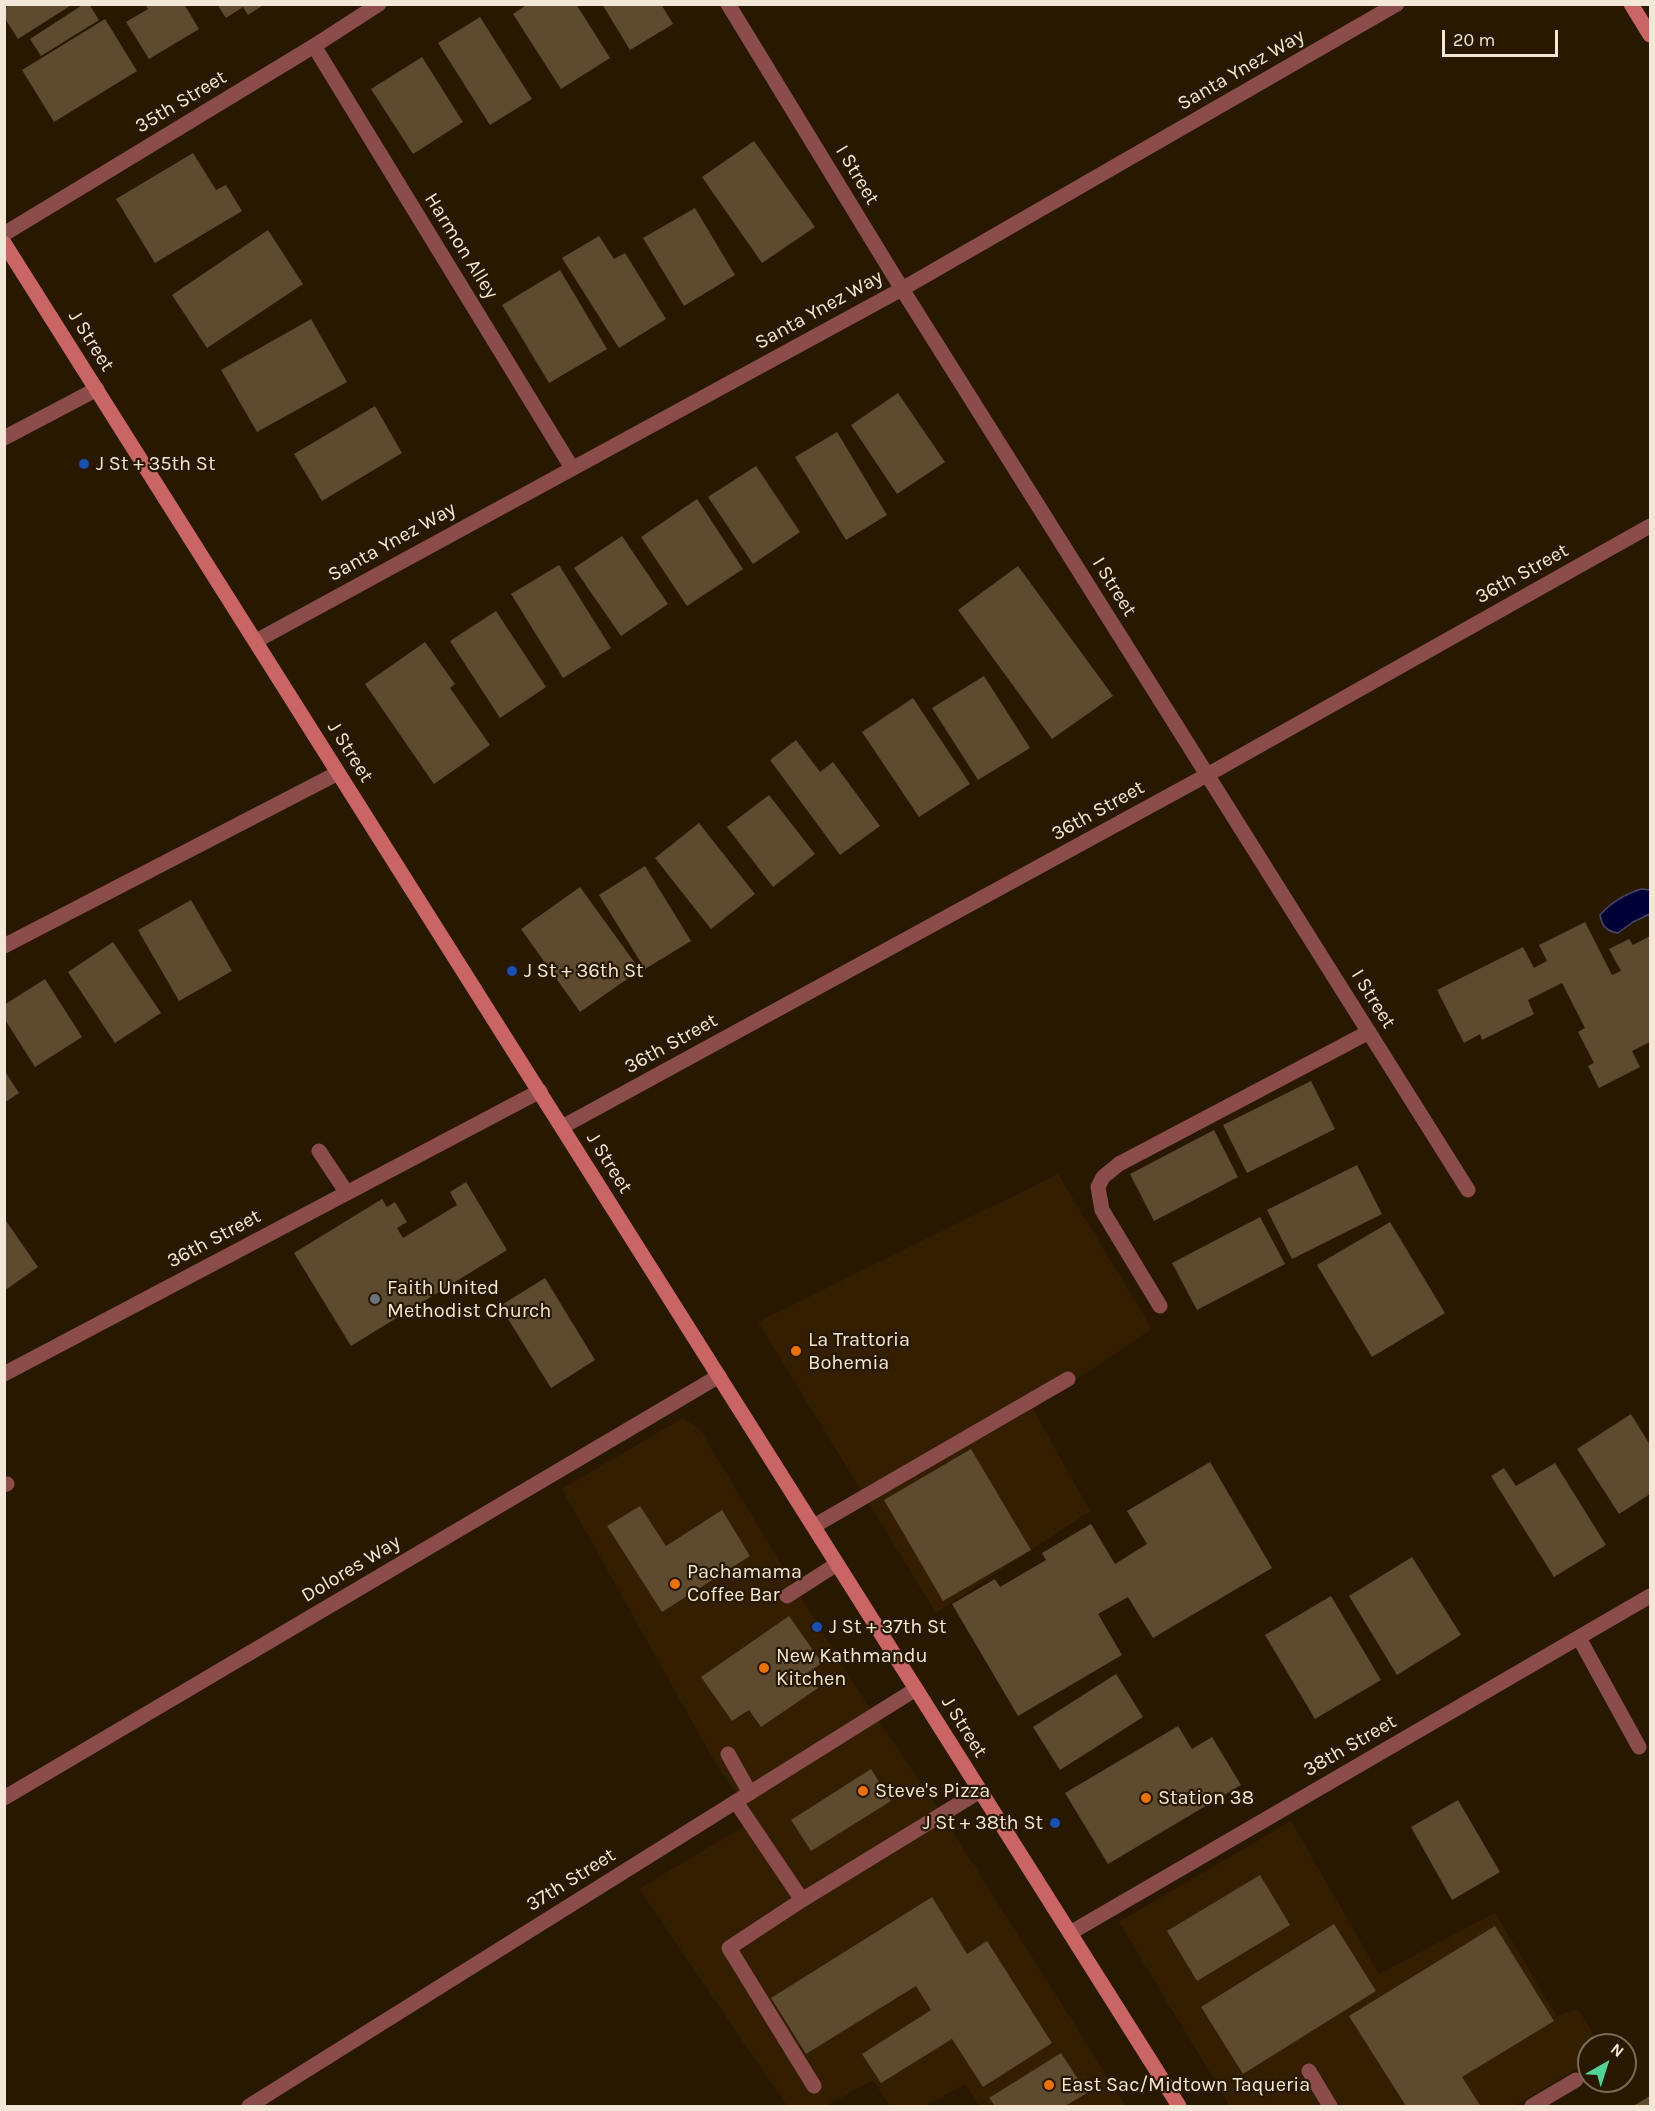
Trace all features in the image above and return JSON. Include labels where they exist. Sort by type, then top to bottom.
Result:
[{"type":"main road","points":[[1631,4],[1650,35]]},
{"type":"main road","name":"J Street","points":[[4,243],[1179,2106]]},
{"type":"street","name":"35th Street","points":[[4,234],[314,46],[379,4]]},
{"type":"street","name":"I Street","points":[[728,4],[902,289],[1468,1190]]},
{"type":"street","name":"Santa Ynez Way","points":[[256,641],[902,289],[1397,4]]},
{"type":"street","name":"Harmon Alley","points":[[314,46],[572,468]]},
{"type":"street","points":[[4,438],[97,389]]},
{"type":"street","name":"36th Street","points":[[562,1127],[1207,775],[1650,526]]},
{"type":"street","points":[[4,946],[338,773]]},
{"type":"street","points":[[1160,1306],[1102,1210],[1098,1187],[1103,1177],[1119,1164],[1369,1032]]},
{"type":"street","name":"36th Street","points":[[4,1374],[540,1091]]},
{"type":"street","points":[[319,1151],[347,1193]]},
{"type":"street","name":"Dolores Way","points":[[4,1798],[719,1376]]},
{"type":"street","points":[[814,1526],[1068,1379]]},
{"type":"street","points":[[787,1596],[837,1564]]},
{"type":"street","name":"38th Street","points":[[1070,1934],[1650,1596]]},
{"type":"street","points":[[1579,1638],[1640,1747]]},
{"type":"street","name":"37th Street","points":[[249,2106],[916,1689]]},
{"type":"street","points":[[728,1754],[750,1793]]},
{"type":"street","points":[[814,2086],[729,1948],[802,1900],[980,1791]]},
{"type":"street","points":[[736,1802],[802,1900]]},
{"type":"street","points":[[1309,2071],[1330,2106]]},
{"type":"street","points":[[1532,2106],[1576,2080]]},
{"type":"shaded area","points":[[1641,889],[1650,890],[1650,914],[1633,922],[1618,933],[1605,927],[1600,915],[1604,910],[1619,899]]},
{"type":"shaded area","points":[[1058,1174],[1152,1329],[1033,1409],[1090,1511],[936,1613],[758,1322]]},
{"type":"shaded area","points":[[683,1418],[700,1430],[850,1678],[932,1799],[1126,2106],[980,2106],[965,2084],[926,2106],[890,2106],[873,2080],[825,2106],[787,2106],[639,1889],[755,1820],[717,1766],[562,1489]]},
{"type":"shaded area","points":[[1291,1821],[1379,1974],[1495,1913],[1557,2016],[1578,2009],[1593,2033],[1577,2033],[1577,2068],[1515,2106],[1230,2106],[1119,1922]]},
{"type":"building","points":[[4,4],[73,4],[18,39],[4,17]]},
{"type":"building","points":[[84,4],[89,4],[99,20],[41,56],[30,39]]},
{"type":"building","points":[[145,4],[184,4],[199,29],[149,59],[126,22],[148,9]]},
{"type":"building","points":[[217,4],[265,4],[248,15],[243,7],[226,18]]},
{"type":"building","points":[[528,4],[576,4],[610,58],[561,89],[513,14]]},
{"type":"building","points":[[602,4],[661,4],[673,24],[630,50]]},
{"type":"building","points":[[480,17],[532,99],[490,125],[438,43]]},
{"type":"building","points":[[105,19],[137,71],[54,122],[22,70]]},
{"type":"building","points":[[422,57],[463,122],[413,154],[371,89]]},
{"type":"building","points":[[754,141],[815,227],[762,263],[702,177]]},
{"type":"building","points":[[193,153],[216,190],[226,185],[242,211],[155,263],[116,199]]},
{"type":"building","points":[[695,208],[735,275],[684,306],[643,238]]},
{"type":"building","points":[[268,230],[303,284],[207,348],[172,295]]},
{"type":"building","points":[[599,236],[614,259],[625,253],[666,319],[619,348],[562,258]]},
{"type":"building","points":[[560,270],[607,349],[549,383],[502,305]]},
{"type":"building","points":[[311,319],[347,382],[257,432],[221,370]]},
{"type":"building","points":[[898,393],[945,462],[897,494],[851,425]]},
{"type":"building","points":[[375,406],[402,453],[322,501],[294,454]]},
{"type":"building","points":[[837,432],[887,515],[846,540],[795,457]]},
{"type":"building","points":[[756,466],[800,532],[753,564],[708,497]]},
{"type":"building","points":[[697,499],[743,569],[687,606],[641,537]]},
{"type":"building","points":[[622,536],[668,604],[621,636],[574,568]]},
{"type":"building","points":[[559,565],[611,648],[563,678],[511,594]]},
{"type":"building","points":[[1018,566],[1113,696],[1052,739],[958,610]]},
{"type":"building","points":[[496,611],[546,687],[500,718],[450,641]]},
{"type":"building","points":[[425,642],[455,684],[450,688],[490,745],[434,784],[365,684]]},
{"type":"building","points":[[984,676],[1030,748],[978,780],[932,708]]},
{"type":"building","points":[[913,698],[970,784],[919,817],[862,732]]},
{"type":"building","points":[[796,740],[820,772],[833,762],[880,826],[840,855],[770,760]]},
{"type":"building","points":[[769,795],[815,854],[773,887],[727,827]]},
{"type":"building","points":[[699,823],[755,894],[711,929],[655,858]]},
{"type":"building","points":[[645,866],[691,941],[645,969],[599,895]]},
{"type":"building","points":[[580,887],[640,970],[580,1012],[521,929]]},
{"type":"building","points":[[191,900],[232,971],[179,1001],[138,930]]},
{"type":"building","points":[[1585,922],[1612,975],[1621,971],[1609,949],[1629,939],[1633,945],[1650,936],[1650,1042],[1632,1051],[1640,1067],[1599,1088],[1588,1066],[1594,1063],[1578,1032],[1585,1028],[1562,983],[1528,1000],[1534,1014],[1482,1040],[1480,1034],[1464,1043],[1437,990],[1523,947],[1534,968],[1547,961],[1539,945]]},
{"type":"building","points":[[113,942],[161,1013],[115,1043],[68,972]]},
{"type":"building","points":[[45,979],[82,1037],[35,1067],[4,1018],[4,1005]]},
{"type":"building","points":[[4,1070],[19,1093],[4,1103]]},
{"type":"building","points":[[1311,1081],[1335,1129],[1247,1173],[1223,1125]]},
{"type":"building","points":[[1214,1130],[1238,1177],[1154,1221],[1130,1174]]},
{"type":"building","points":[[1357,1165],[1382,1214],[1292,1259],[1267,1210]]},
{"type":"building","name":"Faith United Methodist Church","points":[[466,1182],[507,1250],[351,1346],[294,1253],[382,1199],[387,1207],[395,1202],[407,1222],[397,1228],[403,1238],[457,1205],[450,1192]]},
{"type":"building","points":[[1260,1217],[1285,1264],[1197,1310],[1172,1263]]},
{"type":"building","points":[[4,1218],[38,1267],[4,1291]]},
{"type":"building","points":[[1390,1222],[1445,1313],[1372,1357],[1317,1265]]},
{"type":"building","points":[[545,1278],[595,1360],[551,1388],[500,1306]]},
{"type":"building","points":[[1631,1414],[1650,1445],[1650,1494],[1619,1514],[1577,1449]]},
{"type":"building","points":[[971,1449],[1031,1550],[943,1601],[884,1500]]},
{"type":"building","points":[[1210,1462],[1272,1568],[1153,1638],[1128,1597],[1098,1614],[1122,1655],[1018,1716],[952,1604],[995,1579],[1000,1587],[1046,1560],[1042,1553],[1091,1524],[1115,1564],[1147,1544],[1127,1511]]},
{"type":"building","points":[[1555,1463],[1606,1545],[1554,1577],[1491,1476],[1504,1468],[1516,1486]]},
{"type":"building","name":"Pachamama Coffee Bar","points":[[640,1506],[666,1546],[722,1510],[750,1556],[662,1612],[607,1526]]},
{"type":"building","points":[[1412,1557],[1461,1635],[1397,1675],[1349,1596]]},
{"type":"building","points":[[1331,1596],[1381,1680],[1315,1719],[1265,1635]]},
{"type":"building","name":"New Kathmandu Kitchen","points":[[789,1616],[822,1663],[807,1673],[818,1688],[761,1727],[749,1710],[732,1721],[701,1677]]},
{"type":"building","points":[[1116,1674],[1143,1717],[1060,1770],[1033,1727]]},
{"type":"building","points":[[1178,1726],[1192,1749],[1212,1737],[1241,1785],[1108,1864],[1065,1793]]},
{"type":"building","points":[[871,1769],[891,1801],[811,1851],[791,1820]]},
{"type":"building","points":[[1458,1800],[1500,1872],[1452,1900],[1411,1827]]},
{"type":"building","points":[[1260,1875],[1290,1925],[1197,1981],[1167,1931]]},
{"type":"building","points":[[932,1897],[967,1954],[987,1941],[1052,2043],[983,2087],[952,2039],[881,2083],[862,2054],[931,2010],[916,1986],[806,2054],[771,1998]]},
{"type":"building","points":[[1334,1924],[1376,1991],[1243,2074],[1201,2007]]},
{"type":"building","points":[[1495,1926],[1554,2021],[1462,2077],[1480,2105],[1406,2106],[1349,2016]]},
{"type":"building","points":[[1061,2053],[1087,2093],[1065,2106],[995,2106],[989,2098]]},
{"type":"building","points":[[1650,2096],[1650,2106],[1633,2106]]},
{"type":"place","name":"J St + 35th St","points":[[84,464]]},
{"type":"place","name":"J St + 36th St","points":[[512,971]]},
{"type":"place","name":"Faith United Methodist Church","points":[[375,1299]]},
{"type":"place","name":"La Trattoria Bohemia","points":[[796,1351]]},
{"type":"place","name":"Pachamama Coffee Bar","points":[[675,1584]]},
{"type":"place","name":"J St + 37th St","points":[[817,1627]]},
{"type":"place","name":"New Kathmandu Kitchen","points":[[764,1668]]},
{"type":"place","name":"Steve's Pizza","points":[[863,1791]]},
{"type":"place","name":"Station 38","points":[[1146,1798]]},
{"type":"place","name":"J St + 38th St","points":[[1055,1823]]},
{"type":"place","name":"East Sac/Midtown Taqueria","points":[[1049,2085]]}]
